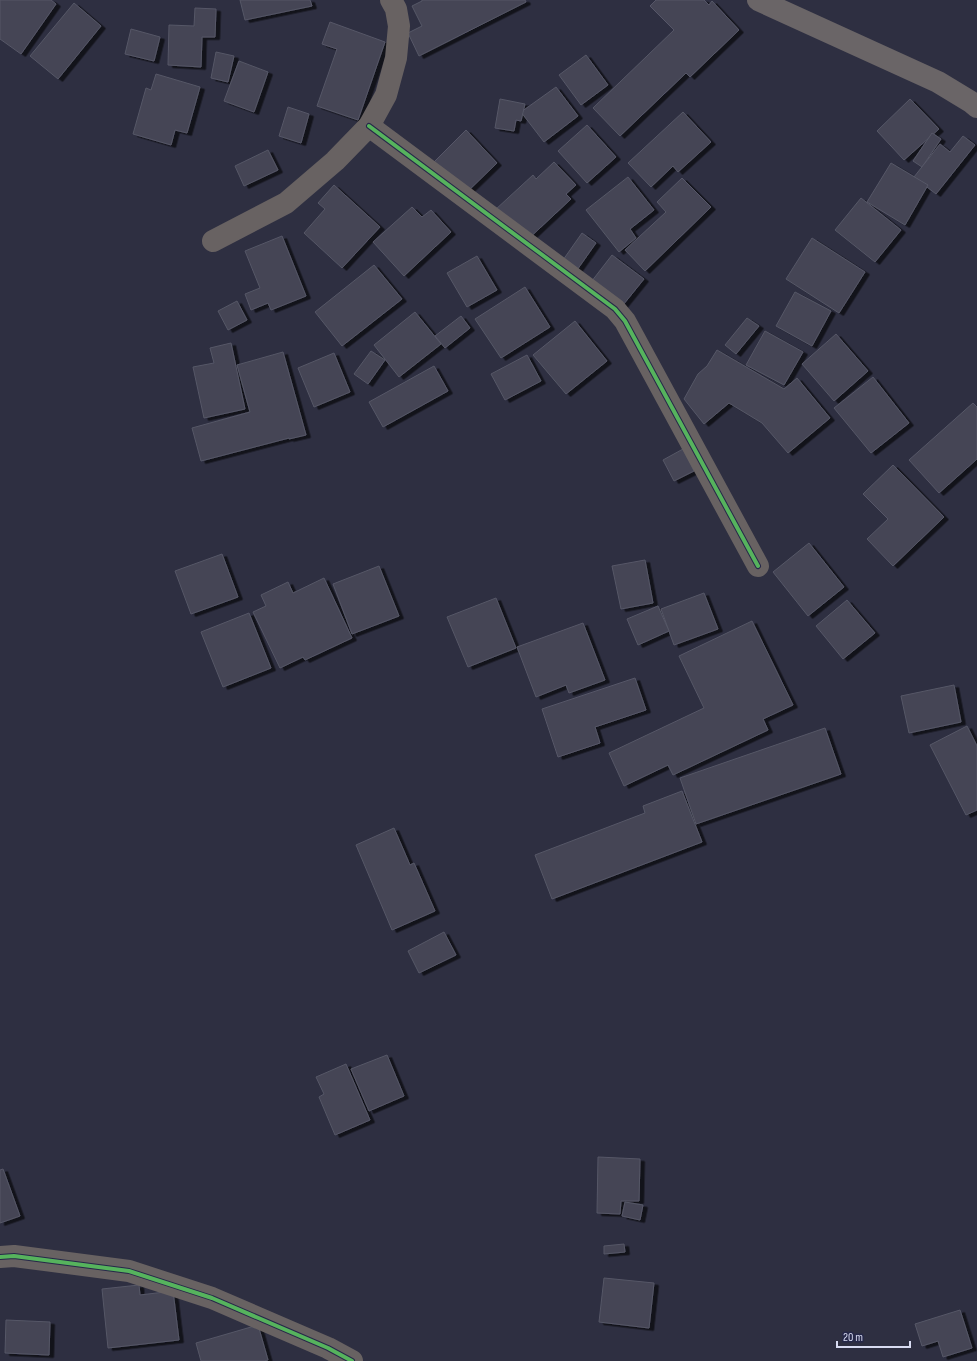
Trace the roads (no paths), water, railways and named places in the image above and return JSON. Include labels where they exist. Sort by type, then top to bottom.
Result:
[{"type":"main road","points":[[758,0],[938,82],[977,107]]},
{"type":"street","points":[[213,241],[286,203],[336,161],[369,126],[386,95],[396,58],[399,26],[396,9],[391,0]]},
{"type":"street","points":[[369,126],[615,309],[625,321],[758,566]]},
{"type":"street","points":[[0,1257],[14,1256],[129,1271],[212,1298],[328,1348],[352,1361]]}]
